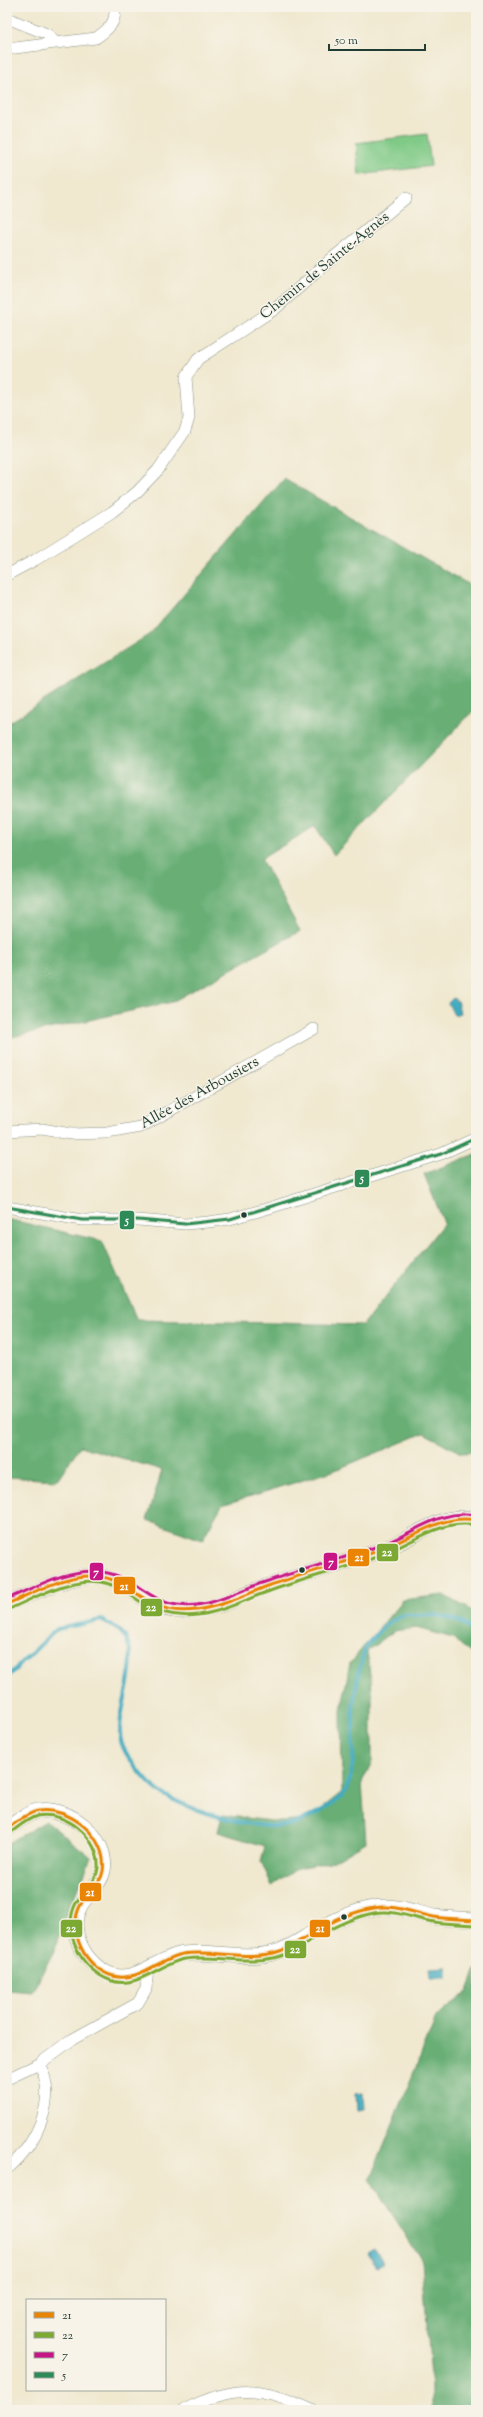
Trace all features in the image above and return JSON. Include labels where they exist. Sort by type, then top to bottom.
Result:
[{"type":"street","points":[[7,49],[96,38],[108,30],[114,22],[114,7]]},
{"type":"street","points":[[7,18],[48,34],[56,43]]},
{"type":"street","name":"Chemin de Sainte-Agnès","points":[[7,575],[36,560],[99,520],[137,492],[158,470],[185,431],[189,418],[186,377],[198,359],[274,309],[329,261],[406,198]]},
{"type":"street","name":"Allée des Arbousiers","points":[[7,1131],[42,1129],[71,1134],[107,1133],[141,1127],[314,1029]]},
{"type":"street","points":[[7,1207],[82,1220],[138,1220],[185,1224],[215,1221],[266,1209],[441,1154],[476,1138]]},
{"type":"street","points":[[7,1604],[76,1578],[94,1576],[124,1584],[153,1604],[165,1608],[197,1611],[220,1605],[250,1592],[389,1547],[435,1524],[450,1520],[476,1520]]},
{"type":"street","points":[[7,1829],[37,1811],[54,1812],[68,1815],[84,1825],[95,1840],[101,1855],[103,1871],[99,1882],[79,1906],[75,1921],[77,1938],[86,1956],[98,1967],[114,1976],[132,1975],[148,1969],[166,1958],[184,1954],[262,1955],[280,1951],[336,1921],[356,1912],[376,1907],[394,1907],[436,1917],[476,1920]]},
{"type":"street","points":[[7,2079],[39,2064],[73,2039],[138,2003],[146,1989],[148,1969]]},
{"type":"street","points":[[7,2169],[23,2154],[43,2120],[46,2077],[39,2064]]},
{"type":"street","points":[[184,2410],[202,2400],[232,2392],[264,2391],[290,2400],[312,2410]]},
{"type":"green space","points":[[427,134],[431,166],[359,175],[356,143]]},
{"type":"green space","points":[[284,479],[468,584],[476,599],[476,708],[334,855],[315,826],[261,859],[300,931],[172,1002],[7,1038],[7,724],[150,634]]},
{"type":"green space","points":[[476,1154],[476,1452],[461,1453],[424,1433],[333,1471],[222,1505],[202,1540],[147,1520],[162,1470],[80,1446],[57,1480],[7,1477],[7,1219],[102,1241],[137,1320],[363,1325],[444,1223],[424,1174]]},
{"type":"green space","points":[[443,1595],[476,1613],[476,1658],[453,1638],[416,1628],[394,1631],[367,1651],[372,1689],[372,1762],[362,1782],[366,1842],[334,1861],[298,1868],[272,1886],[261,1861],[265,1846],[218,1832],[222,1815],[280,1822],[308,1820],[342,1793],[341,1711],[350,1663],[403,1600]]},
{"type":"green space","points":[[46,1821],[91,1857],[53,1953],[32,1992],[7,1990],[7,1844]]},
{"type":"green space","points":[[476,1969],[476,2410],[431,2410],[431,2377],[422,2261],[370,2179],[436,2018],[468,1991]]},
{"type":"water","points":[[453,998],[457,1001],[460,1013],[454,1015],[448,1003]]},
{"type":"water","points":[[447,1967],[447,1978],[430,1978],[429,1968]]},
{"type":"water","points":[[363,2093],[364,2110],[357,2111],[356,2094]]},
{"type":"water","points":[[374,2249],[383,2262],[377,2267],[367,2253]]},
{"type":"waterway","points":[[7,1677],[57,1629],[101,1620],[114,1627],[121,1632],[128,1643],[131,1655],[128,1685],[120,1729],[123,1747],[137,1769],[149,1783],[160,1792],[188,1806],[244,1823],[279,1826],[293,1824],[304,1819],[328,1807],[343,1795],[348,1785],[353,1763],[353,1708],[360,1668],[366,1648],[381,1630],[400,1616],[436,1615],[458,1621],[476,1634]]},
{"type":"transit line","name":"5","points":[[7,1207],[82,1220],[138,1220],[185,1224],[230,1219],[441,1154],[476,1138]]},
{"type":"transit line","name":"7","points":[[7,1599],[53,1579],[77,1572],[90,1571],[102,1572],[117,1576],[129,1581],[150,1595],[174,1604],[189,1606],[208,1603],[261,1583],[386,1543],[440,1518],[463,1514],[476,1515]]},
{"type":"transit line","name":"21","points":[[7,1604],[53,1584],[77,1577],[90,1576],[102,1577],[115,1581],[152,1603],[166,1609],[181,1611],[204,1609],[226,1603],[268,1586],[380,1550],[427,1528],[450,1520],[476,1520]]},
{"type":"transit line","name":"22","points":[[9,1609],[54,1589],[77,1582],[89,1581],[112,1585],[149,1607],[167,1613],[185,1616],[204,1614],[228,1607],[284,1586],[379,1556],[438,1529],[462,1524],[475,1525]]},
{"type":"transit line","name":"21","points":[[7,1829],[21,1818],[29,1814],[38,1811],[50,1811],[62,1813],[74,1819],[84,1826],[93,1836],[103,1858],[103,1871],[99,1881],[80,1906],[77,1916],[77,1937],[81,1948],[94,1965],[103,1972],[113,1976],[131,1976],[149,1969],[174,1956],[183,1954],[207,1953],[256,1955],[280,1951],[333,1922],[357,1912],[374,1908],[389,1907],[434,1917],[476,1920]]},
{"type":"transit line","name":"22","points":[[10,1833],[33,1817],[48,1815],[70,1822],[87,1837],[97,1857],[98,1868],[95,1878],[76,1903],[72,1914],[71,1926],[73,1938],[83,1960],[91,1969],[112,1981],[122,1983],[140,1979],[167,1965],[185,1959],[209,1958],[257,1960],[281,1956],[343,1923],[374,1913],[389,1912],[427,1921],[476,1925]]}]
